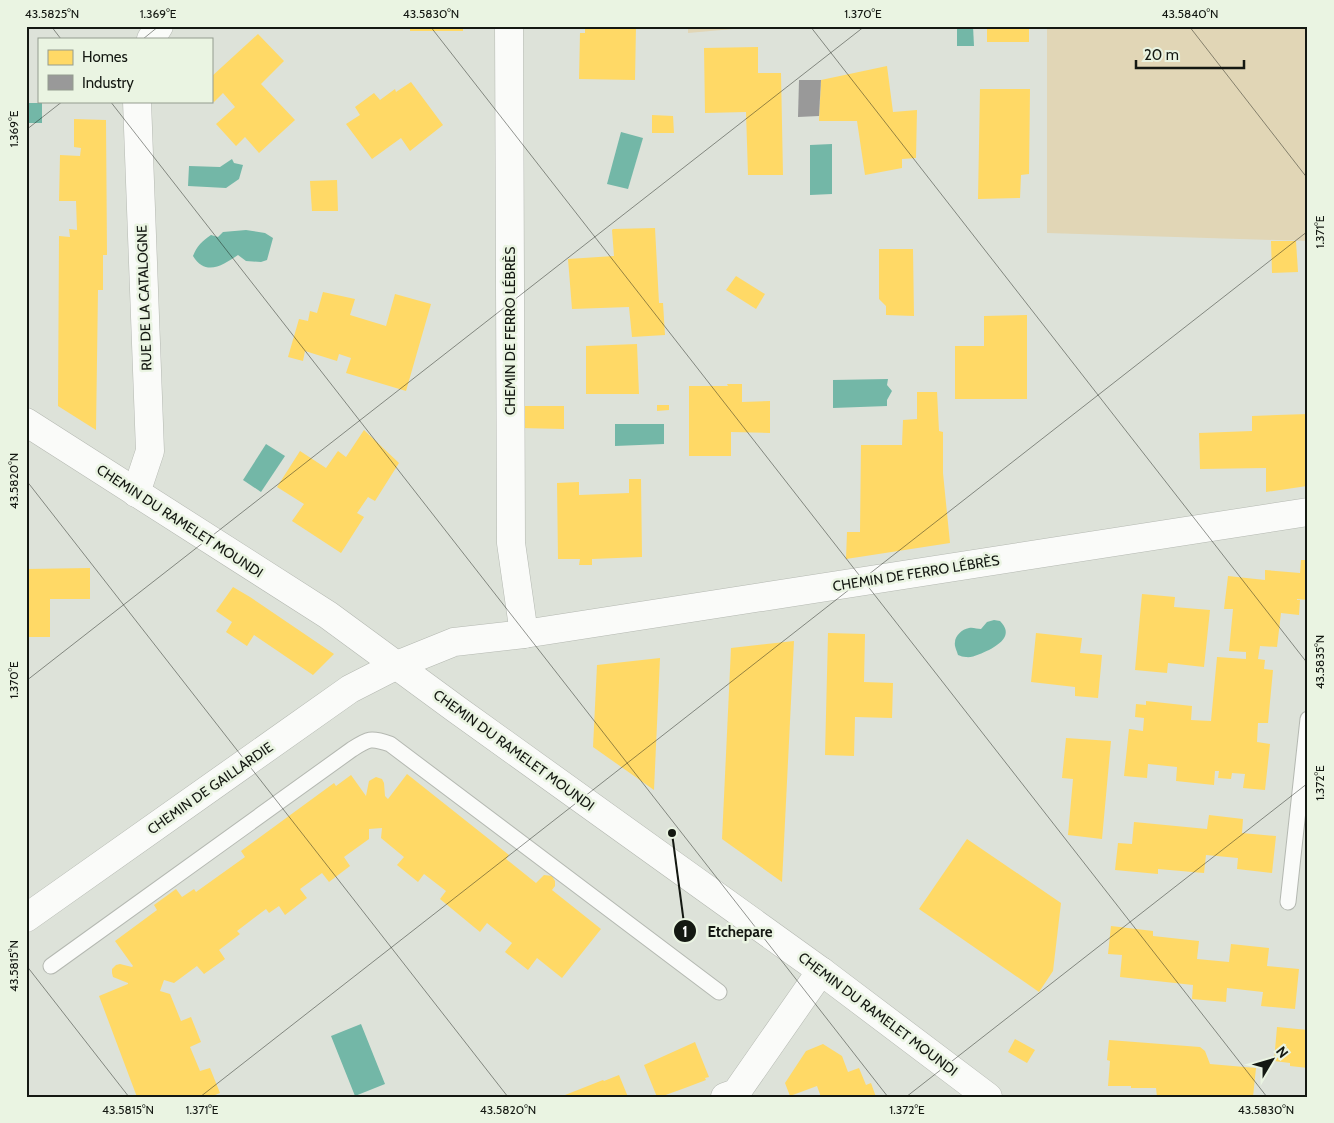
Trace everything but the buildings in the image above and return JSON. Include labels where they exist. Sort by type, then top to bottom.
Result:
[{"type":"street","points":[[152,38],[159,26]]},
{"type":"street","name":"CHEMIN DE FERRO LÉBRÈS","points":[[509,26],[510,543],[524,634]]},
{"type":"street","name":"RUE DE LA CATALOGNE","points":[[136,493],[150,451],[137,102]]},
{"type":"street","name":"CHEMIN DU RAMELET MOUNDI","points":[[26,422],[328,615],[821,971],[988,1097]]},
{"type":"street","name":"CHEMIN DE FERRO LÉBRÈS","points":[[397,665],[454,642],[524,634],[1308,512]]},
{"type":"street","name":"CHEMIN DE GAILLARDIE","points":[[26,918],[350,690],[397,665]]},
{"type":"street","points":[[725,1097],[736,1093],[821,971]]},
{"type":"lane","points":[[1288,902],[1308,719]]},
{"type":"lane","points":[[51,966],[352,750],[366,741],[377,740],[390,744],[719,992]]},
{"type":"shaded area","points":[[688,26],[766,26],[688,33]]},
{"type":"shaded area","points":[[1047,26],[1308,26],[1308,241],[1047,233]]},
{"type":"water","points":[[957,26],[973,26],[974,46],[957,46]]},
{"type":"water","points":[[26,103],[42,103],[42,123],[26,123]]},
{"type":"water","points":[[621,132],[643,138],[628,189],[607,184]]},
{"type":"water","points":[[832,144],[832,194],[810,195],[810,145]]},
{"type":"water","points":[[232,159],[234,163],[243,165],[239,179],[226,188],[188,186],[189,166],[220,167]]},
{"type":"water","points":[[246,230],[265,233],[273,238],[267,260],[261,262],[246,261],[238,255],[221,265],[209,268],[203,266],[193,256],[200,244],[211,235],[218,237],[223,232]]},
{"type":"water","points":[[888,379],[887,385],[892,391],[887,400],[887,406],[833,408],[833,380]]},
{"type":"water","points":[[615,424],[664,424],[664,444],[615,446]]},
{"type":"water","points":[[266,444],[285,456],[261,492],[243,480]]},
{"type":"water","points":[[1000,621],[1006,630],[1002,641],[989,650],[975,656],[965,657],[958,655],[955,644],[959,633],[969,628],[981,629],[987,622]]},
{"type":"water","points":[[361,1024],[385,1084],[355,1096],[331,1036]]},
{"type":"place","name":"Etchepare","points":[[672,833]]}]
